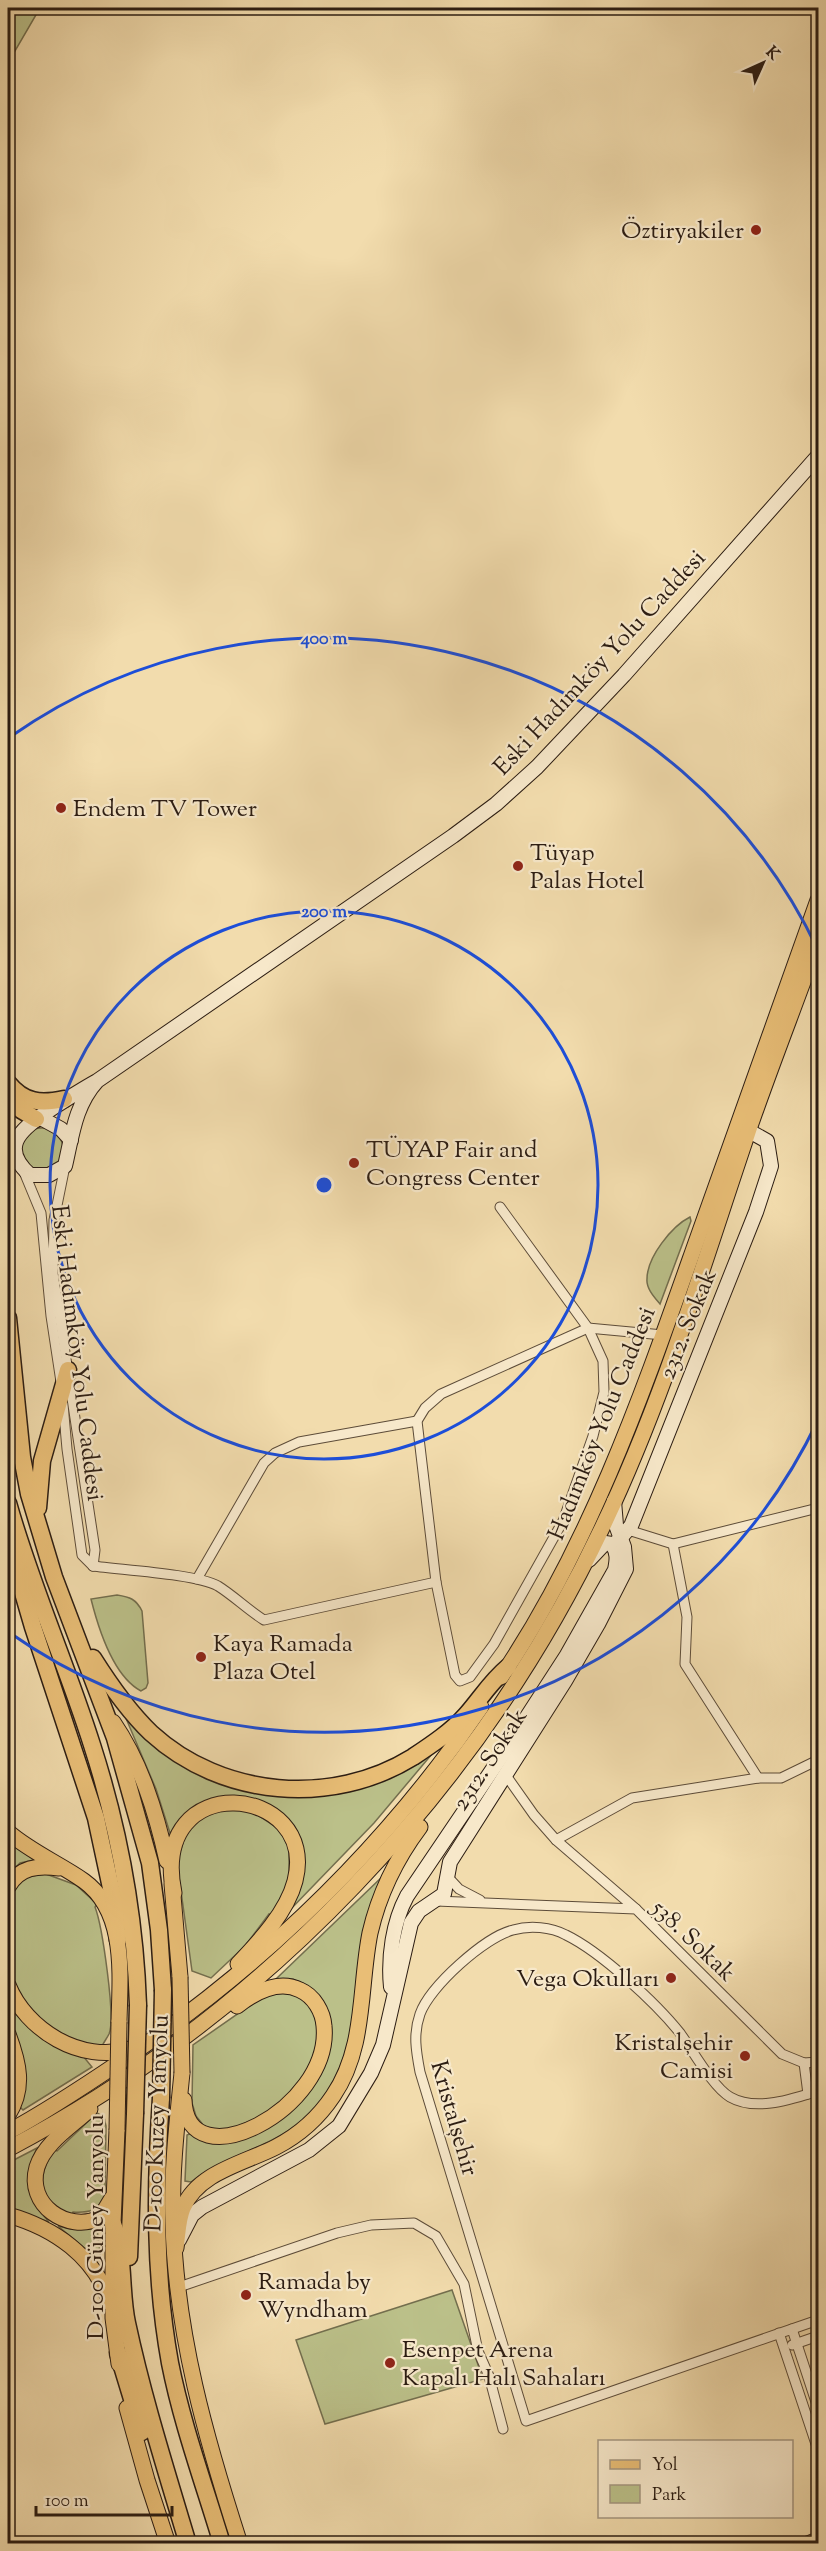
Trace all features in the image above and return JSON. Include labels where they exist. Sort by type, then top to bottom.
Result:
[{"type":"highway","points":[[8,1085],[27,1100],[45,1103],[64,1099]]},
{"type":"highway","points":[[8,1085],[13,1100],[21,1110],[37,1118]]},
{"type":"highway","points":[[8,1318],[22,1457],[37,1524],[71,1623],[115,1738],[150,1863],[159,1930],[163,1990],[161,2098],[155,2206],[159,2281],[165,2332],[181,2406],[222,2544]]},
{"type":"highway","points":[[37,1524],[42,1461],[68,1370]]},
{"type":"highway","points":[[8,1503],[30,1574],[80,1708],[106,1791],[122,1861],[132,1921],[138,2005],[126,2350],[188,2544]]},
{"type":"highway","points":[[8,1540],[37,1638],[96,1818],[114,1902],[118,1941]]},
{"type":"highway","points":[[71,1623],[131,1713],[170,1748],[187,1759],[233,1780],[272,1787],[324,1788],[354,1782],[390,1769],[412,1757],[453,1727],[468,1713],[487,1686],[508,1667]]},
{"type":"highway","points":[[113,2224],[119,2242],[126,2350],[168,2508],[183,2544]]},
{"type":"main road","name":"Hadımköy Yolu Caddesi","points":[[209,1998],[284,1935],[378,1840],[436,1769],[508,1667],[547,1602],[585,1529],[626,1436],[819,900]]},
{"type":"main road","name":"Hadımköy Yolu Caddesi","points":[[197,2025],[251,1983],[330,1911],[398,1838],[463,1758],[522,1672],[583,1566],[614,1501],[664,1378],[749,1131],[819,941]]},
{"type":"main road","name":"D-100 Kuzey Yanyolu","points":[[104,1710],[124,1738],[147,1788],[163,1842],[174,1893],[180,1977],[182,2073],[173,2224],[184,2338],[195,2392],[240,2544]]},
{"type":"main road","points":[[176,2248],[182,2209],[197,2188],[215,2175],[277,2146],[296,2134],[323,2111],[345,2076],[354,2050],[370,1934],[388,1880],[408,1843],[454,1779],[463,1758]]},
{"type":"main road","points":[[8,2132],[86,2085],[153,2040],[209,1998],[264,1934],[291,1892],[297,1865],[296,1851],[289,1833],[272,1815],[251,1804],[221,1803],[205,1809],[186,1824],[173,1844],[171,1877],[174,1893]]},
{"type":"main road","points":[[8,1832],[85,1882],[100,1896],[118,1941]]},
{"type":"main road","points":[[8,1887],[13,1878],[29,1868],[65,1869]]},
{"type":"main road","name":"D-100 Güney Yanyolu","points":[[118,1941],[119,2022],[113,2224],[113,2318],[126,2350],[130,2420],[168,2544]]},
{"type":"main road","points":[[8,1985],[18,2007],[28,2019],[67,2044],[109,2053],[153,2040]]},
{"type":"main road","points":[[8,2149],[106,2090],[197,2025],[219,2018],[264,1990],[280,1985],[301,1990],[318,2007],[323,2017],[324,2041],[316,2069],[298,2097],[269,2121],[245,2132],[212,2136],[193,2126],[184,2107],[182,2073]]},
{"type":"main road","points":[[8,2034],[20,2073],[20,2088],[8,2115]]},
{"type":"main road","points":[[106,2090],[95,2105],[52,2144],[38,2166],[35,2177],[40,2199],[49,2210],[68,2222],[92,2221],[104,2214],[115,2184]]},
{"type":"main road","points":[[8,2216],[49,2230],[76,2250],[101,2282],[113,2318]]},
{"type":"main road","points":[[808,2544],[819,2540]]},
{"type":"street","name":"Eski Hadımköy Yolu Caddesi","points":[[93,1566],[82,1555],[67,1449],[55,1315],[41,1213],[31,1184],[17,1162],[15,1143],[19,1133],[64,1099],[97,1081],[496,804],[537,767],[624,675],[819,456]]},
{"type":"street","name":"Eski Hadımköy Yolu Caddesi","points":[[93,1566],[94,1550],[82,1455],[68,1370],[55,1315],[53,1233],[57,1199],[82,1102],[86,1093],[97,1081]]},
{"type":"street","points":[[37,1118],[61,1129],[71,1140]]},
{"type":"street","name":"2312. Sokak","points":[[392,2001],[390,1980],[394,1936],[401,1909],[415,1881],[503,1755],[567,1654],[615,1570],[621,1538],[733,1270],[771,1166],[767,1141],[749,1131]]},
{"type":"street","points":[[22,1167],[30,1174],[40,1176],[55,1173],[65,1166]]},
{"type":"street","points":[[500,1208],[588,1328],[603,1361],[604,1392],[593,1436],[566,1514],[494,1644],[470,1677],[460,1681],[454,1668],[436,1582],[417,1421],[424,1408],[441,1394],[588,1328],[663,1335]]},
{"type":"street","points":[[197,1579],[264,1463],[275,1453],[299,1442],[417,1421]]},
{"type":"street","points":[[67,1449],[82,1455]]},
{"type":"street","name":"2312. Sokak","points":[[176,2248],[192,2215],[202,2207],[309,2150],[339,2126],[371,2073],[382,2045],[411,1923],[419,1911],[444,1894],[450,1862],[552,1701],[626,1569],[624,1547],[616,1525],[614,1501]]},
{"type":"street","points":[[583,1566],[604,1543],[621,1538],[672,1544],[819,1508]]},
{"type":"street","points":[[672,1544],[687,1617],[685,1664],[758,1778]]},
{"type":"street","points":[[93,1566],[197,1579],[218,1586],[243,1607],[264,1620],[436,1582]]},
{"type":"street","points":[[556,1840],[632,1798],[758,1778],[781,1778],[819,1760]]},
{"type":"street","points":[[505,1774],[534,1815],[556,1840],[636,1909]]},
{"type":"street","points":[[424,1869],[435,1868],[446,1875]]},
{"type":"street","name":"538. Sokak","points":[[446,1875],[459,1889],[482,1901]]},
{"type":"street","points":[[415,1881],[419,1892],[435,1900]]},
{"type":"street","name":"538. Sokak","points":[[435,1900],[636,1909],[782,2054],[804,2063]]},
{"type":"street","name":"Kristalşehir","points":[[819,2091],[777,2102],[744,2103],[730,2097],[719,2088],[678,2031],[644,1995],[566,1935],[538,1927],[505,1932],[463,1963],[430,1994],[421,2011],[416,2028],[415,2046],[420,2072],[526,2421],[819,2320]]},
{"type":"street","points":[[808,2094],[804,2063],[819,2062]]},
{"type":"street","points":[[179,2287],[337,2233],[371,2225],[414,2223],[436,2236],[464,2284],[478,2350],[489,2376],[503,2429]]},
{"type":"street","points":[[792,2329],[819,2408]]},
{"type":"street","points":[[779,2333],[819,2450]]},
{"type":"street","points":[[784,2347],[819,2336]]},
{"type":"street","points":[[802,2401],[815,2397]]},
{"type":"green space","points":[[8,8],[40,8],[8,63]]},
{"type":"green space","points":[[42,1128],[57,1134],[63,1149],[57,1164],[42,1170],[27,1164],[21,1149],[27,1134]]},
{"type":"green space","points":[[690,1217],[691,1221],[660,1304],[647,1282],[651,1261],[668,1235]]},
{"type":"green space","points":[[117,1595],[132,1599],[142,1611],[148,1683],[141,1691],[131,1684],[115,1663],[108,1650],[91,1599]]},
{"type":"green space","points":[[125,1716],[267,1794],[289,1797],[310,1795],[432,1751],[432,1754],[374,1823],[287,1913],[302,1874],[268,1805],[239,1799],[214,1802],[192,1814],[170,1833],[156,1789]]},
{"type":"green space","points":[[219,1810],[250,1810],[279,1829],[289,1848],[289,1881],[272,1915],[269,1914],[245,1946],[211,1978],[192,1971],[177,1862],[186,1833],[201,1818]]},
{"type":"green space","points":[[8,1841],[34,1860],[20,1863],[8,1875]]},
{"type":"green space","points":[[46,1874],[76,1885],[97,1904],[95,1907],[104,1951],[111,2010],[109,2034],[102,2046],[75,2042],[40,2023],[14,1988],[8,1966],[8,1897],[14,1886],[23,1879]]},
{"type":"green space","points":[[383,1876],[351,2034],[338,2072],[329,2089],[303,2120],[290,2130],[218,2165],[191,2182],[185,2181],[187,2135],[249,2132],[266,2128],[288,2114],[317,2081],[325,2054],[310,1988],[293,1979],[276,1979]]},
{"type":"green space","points":[[275,1991],[298,1994],[316,2011],[320,2037],[309,2070],[272,2112],[231,2129],[214,2130],[204,2126],[196,2116],[192,2103],[193,2045],[266,1994]]},
{"type":"green space","points":[[8,2000],[83,2056],[92,2067],[23,2110],[18,2105],[18,2052],[8,2022]]},
{"type":"green space","points":[[97,2113],[104,2117],[106,2126],[105,2196],[96,2208],[84,2212],[73,2212],[72,2215],[60,2210],[46,2197],[43,2189],[44,2170],[54,2150],[57,2151]]},
{"type":"green space","points":[[37,2148],[30,2169],[30,2188],[36,2205],[49,2222],[8,2209],[8,2163]]},
{"type":"green space","points":[[58,2226],[71,2229],[97,2228],[101,2262]]},
{"type":"green space","name":"Esenpet Arena Kapalı Halı Sahaları","points":[[452,2290],[483,2379],[325,2424],[296,2340]]},
{"type":"place","name":"Öztiryakiler","points":[[756,230]]},
{"type":"place","name":"Endem TV Tower","points":[[61,808]]},
{"type":"place","name":"Tüyap Palas Hotel","points":[[518,866]]},
{"type":"place","name":"TÜYAP Fair and Congress Center","points":[[354,1163]]},
{"type":"place","name":"Kaya Ramada Plaza Otel","points":[[201,1657]]},
{"type":"place","name":"Vega Okulları","points":[[671,1978]]},
{"type":"place","name":"Kristalşehir Camisi","points":[[745,2056]]},
{"type":"place","name":"Ramada by Wyndham","points":[[246,2295]]},
{"type":"place","name":"Esenpet Arena Kapalı Halı Sahaları","points":[[390,2363]]}]
